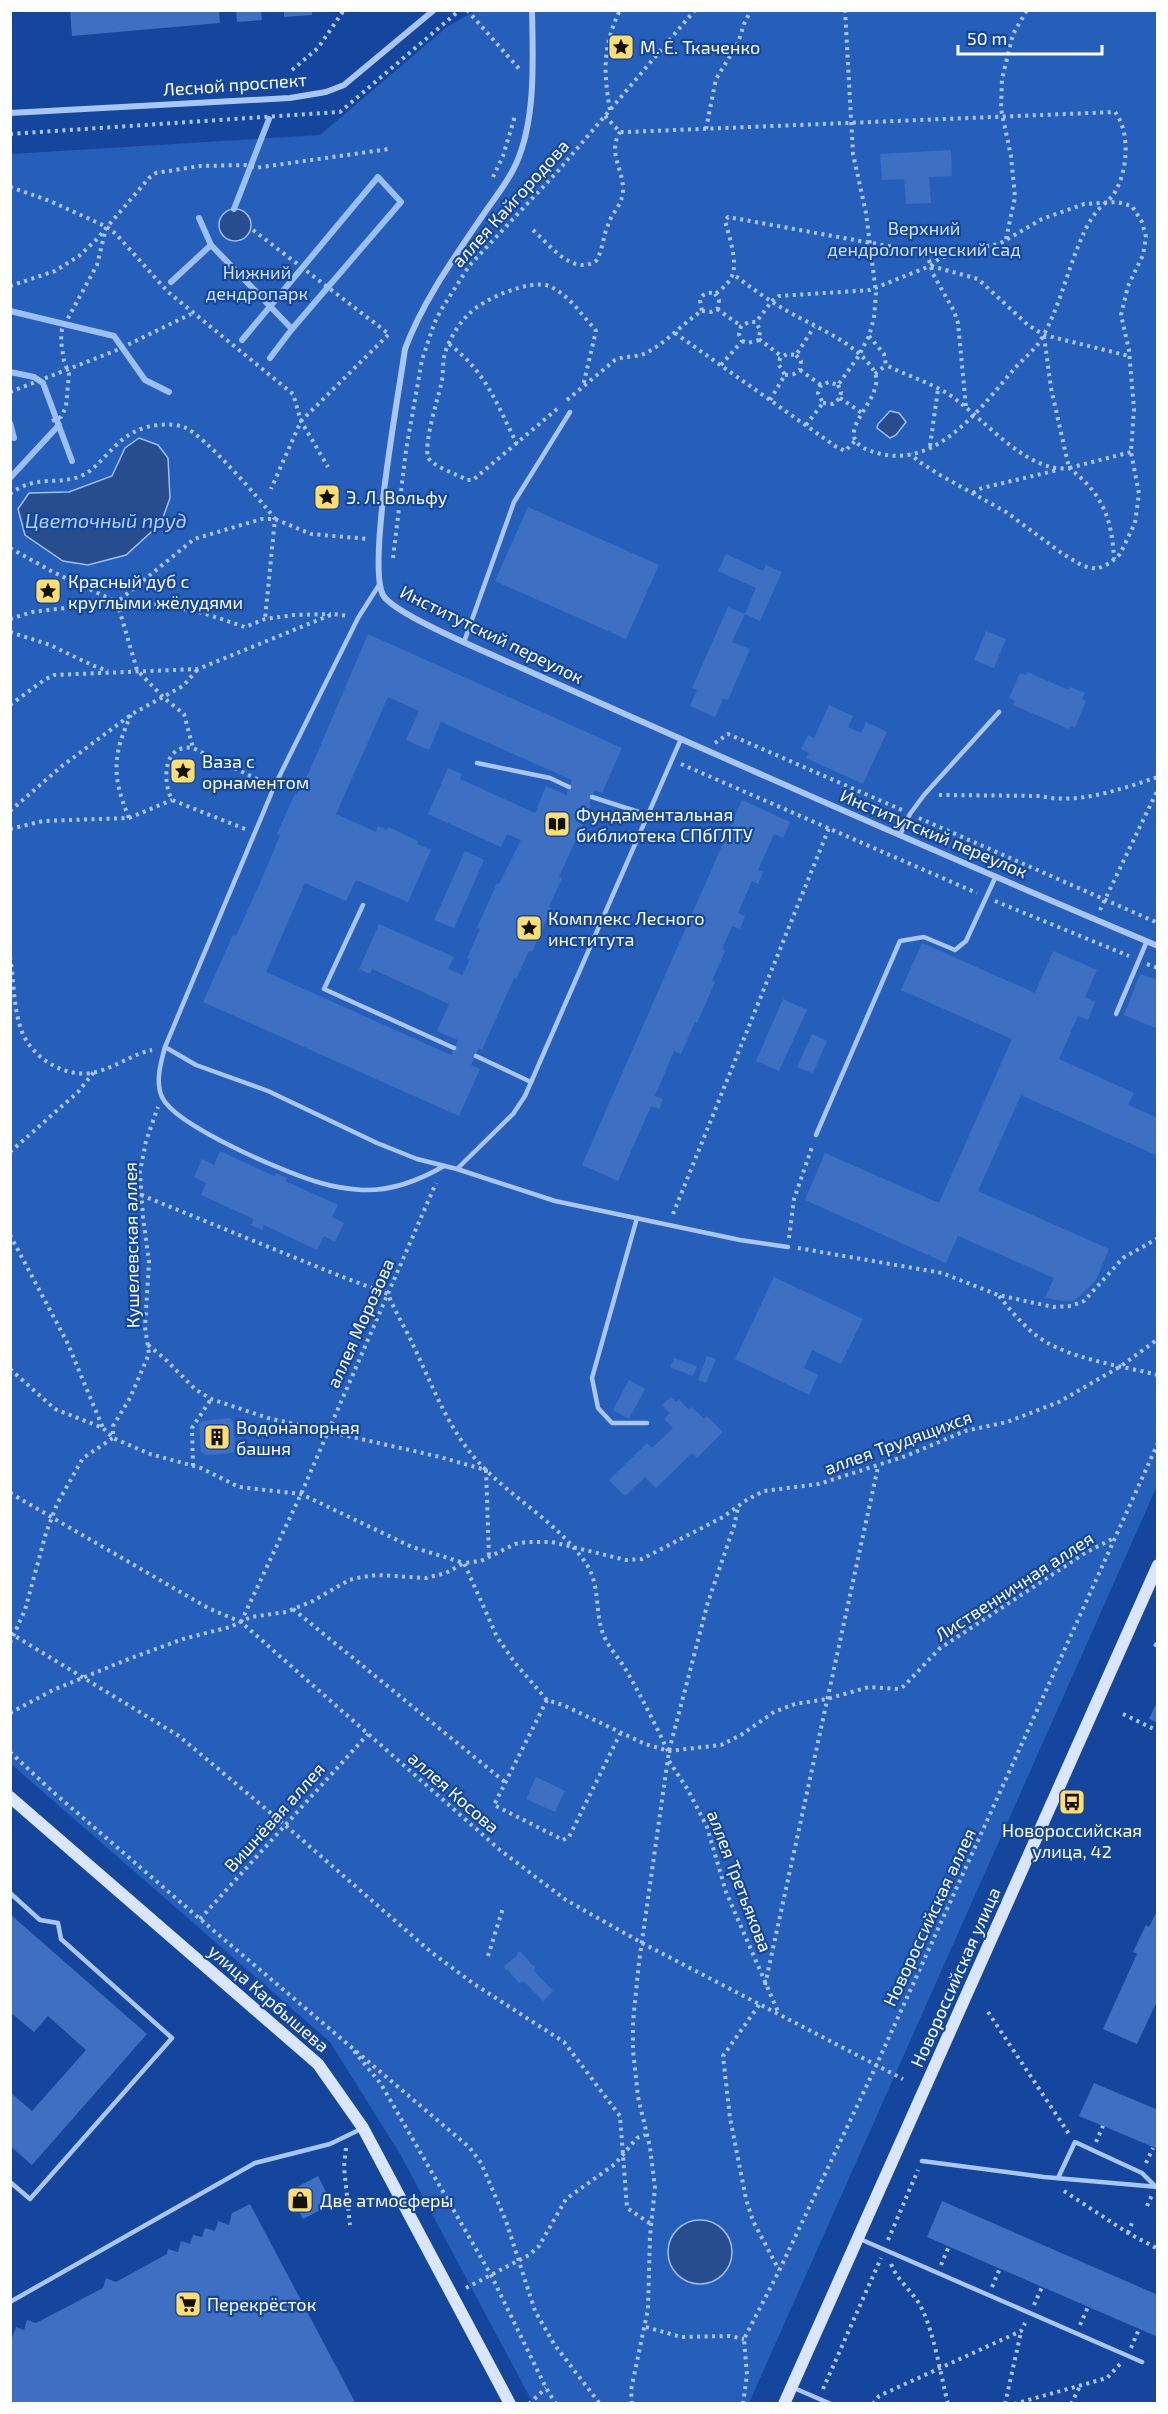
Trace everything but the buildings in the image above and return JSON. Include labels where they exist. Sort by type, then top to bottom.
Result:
[{"type":"main road","name":"Новороссийская улица","points":[[784,2403],[1158,1565]]},
{"type":"main road","name":"улица Карбышева","points":[[10,1797],[318,2064],[363,2128],[510,2403]]},
{"type":"street","name":"Лесной проспект","points":[[10,113],[290,98],[326,92],[344,85],[435,10]]},
{"type":"street","name":"Институтский переулок","points":[[532,10],[530,107],[516,163],[436,288],[405,349],[380,540],[379,585],[384,598],[395,608],[464,642],[900,835],[1158,946]]},
{"type":"lane","points":[[464,642],[514,502],[570,412]]},
{"type":"lane","points":[[379,585],[358,618],[273,787],[165,1047],[160,1063],[159,1089],[162,1099],[173,1111],[200,1130],[281,1168],[320,1183],[361,1190],[394,1187],[414,1182],[444,1166]]},
{"type":"lane","points":[[900,835],[910,813],[924,795],[999,712]]},
{"type":"lane","points":[[457,1170],[513,1114],[531,1082],[681,739]]},
{"type":"lane","points":[[477,763],[550,778],[569,787]]},
{"type":"lane","points":[[592,797],[648,815]]},
{"type":"lane","points":[[816,1135],[900,941],[924,938],[955,950],[966,941],[996,876]]},
{"type":"lane","points":[[363,905],[324,989],[454,1048]]},
{"type":"lane","points":[[1116,1014],[1147,941]]},
{"type":"lane","points":[[165,1047],[196,1065],[268,1091],[377,1143],[417,1159],[555,1201],[740,1240],[788,1246]]},
{"type":"lane","points":[[476,1056],[531,1082]]},
{"type":"lane","points":[[637,1218],[592,1378],[598,1408],[612,1422],[647,1423]]},
{"type":"lane","points":[[10,1893],[40,1920],[58,1923],[61,1939],[172,2038],[30,2199],[10,2182]]},
{"type":"lane","points":[[10,2302],[255,2163],[330,2144],[363,2128]]},
{"type":"lane","points":[[1058,2178],[1075,2142],[1142,2173],[1157,2187]]},
{"type":"lane","points":[[922,2161],[1044,2177],[1157,2187]]},
{"type":"lane","points":[[857,2238],[1142,2362]]},
{"type":"lane","points":[[792,2387],[831,2403]]},
{"type":"path","points":[[292,70],[318,48],[344,10]]},
{"type":"path","points":[[467,10],[532,83]]},
{"type":"path","points":[[610,110],[605,57],[608,39],[620,10]]},
{"type":"path","name":"аллея Кайгородова","points":[[379,585],[392,567],[409,433],[422,360],[434,324],[469,266],[558,171],[695,10]]},
{"type":"path","points":[[706,129],[716,78],[738,44],[751,10]]},
{"type":"path","points":[[838,385],[869,336],[875,308],[876,289],[866,213],[854,160],[845,10]]},
{"type":"path","points":[[1006,240],[1015,197],[1013,170],[1003,117],[1002,78],[1009,47],[1027,10]]},
{"type":"path","points":[[605,116],[620,132],[691,131],[850,122],[1114,112],[1122,123],[1124,154],[1121,179],[1117,189],[1087,227],[1073,259],[1058,307],[1038,346],[952,436],[911,454],[880,454],[855,441]]},
{"type":"path","points":[[533,230],[572,263],[584,266],[596,261],[607,226],[618,211],[623,193],[615,161],[617,137],[620,132]]},
{"type":"path","points":[[10,286],[63,267],[88,248],[149,177],[156,173],[200,166],[244,165],[255,168],[389,149]]},
{"type":"path","points":[[10,187],[42,198],[106,227],[116,234],[168,292],[192,314],[293,394],[301,421],[328,467]]},
{"type":"path","points":[[756,322],[772,301],[779,296],[876,289],[930,266],[940,258],[999,244],[1024,228],[1084,204],[1118,202],[1132,206],[1145,230],[1143,255],[1131,277],[1121,307],[1121,325],[1129,356],[1134,409],[1131,452],[1139,494],[1137,513],[1125,545],[1114,559],[1098,569],[1083,566],[1063,554],[1018,519],[918,461],[911,454]]},
{"type":"path","points":[[716,294],[733,274],[732,249],[725,221],[728,217],[921,252],[929,260],[958,323],[966,407]]},
{"type":"path","points":[[52,421],[61,417],[66,407],[69,374],[61,341],[62,328],[65,319],[94,272],[106,227]]},
{"type":"path","points":[[253,230],[388,334],[301,421],[270,489]]},
{"type":"path","points":[[930,266],[978,279],[1028,325],[1044,335],[1129,356]]},
{"type":"path","points":[[733,274],[772,301],[860,353],[875,374]]},
{"type":"path","points":[[583,386],[596,331],[561,293],[545,285],[524,287],[483,304],[465,318],[445,352],[443,377],[429,436],[428,457],[432,463],[467,480],[473,480],[615,360],[646,354],[702,311],[711,312],[717,309],[719,302],[716,294]]},
{"type":"path","points":[[702,311],[700,297],[706,293],[716,294]]},
{"type":"path","points":[[717,309],[741,326]]},
{"type":"path","points":[[10,392],[117,350],[192,314]]},
{"type":"path","points":[[742,341],[739,334],[741,326],[749,322],[756,322]]},
{"type":"path","points":[[756,322],[760,330],[759,339]]},
{"type":"path","points":[[796,355],[814,327]]},
{"type":"path","points":[[675,333],[845,451],[855,441],[855,425],[872,396],[875,374],[886,365]]},
{"type":"path","points":[[1044,335],[1051,388],[1069,468],[1097,495],[1111,532],[1114,559]]},
{"type":"path","points":[[869,336],[884,354],[886,365]]},
{"type":"path","points":[[742,341],[751,342],[759,339]]},
{"type":"path","points":[[759,339],[782,356]]},
{"type":"path","points":[[721,365],[742,341]]},
{"type":"path","points":[[449,344],[484,378],[517,444]]},
{"type":"path","points":[[782,356],[791,353],[801,361],[800,370],[794,374],[785,375]]},
{"type":"path","points":[[782,356],[779,365],[785,375]]},
{"type":"path","points":[[886,365],[938,388],[975,413],[988,428],[1010,446],[1058,470]]},
{"type":"path","points":[[800,370],[821,385]]},
{"type":"path","points":[[770,400],[785,375]]},
{"type":"path","points":[[829,382],[838,385],[841,392],[840,398],[833,404],[823,403],[818,393],[821,385],[829,382]]},
{"type":"path","points":[[930,446],[938,388]]},
{"type":"path","points":[[840,398],[862,413]]},
{"type":"path","points":[[806,425],[823,403]]},
{"type":"path","points":[[10,494],[27,484],[75,478],[86,474],[122,440],[136,431],[172,425],[184,428],[251,489],[275,519],[265,619]]},
{"type":"path","points":[[973,493],[982,488],[1131,452]]},
{"type":"path","points":[[117,602],[194,539],[262,519],[275,519],[311,534],[332,538],[380,540]]},
{"type":"path","points":[[10,548],[53,572],[117,602],[137,670],[164,698],[184,714],[193,747]]},
{"type":"path","points":[[10,619],[32,612],[117,602],[167,605],[203,613],[245,627],[265,619],[294,615],[333,614],[358,618]]},
{"type":"path","points":[[10,705],[54,675],[198,669],[333,614]]},
{"type":"path","points":[[10,632],[50,645],[112,672]]},
{"type":"path","points":[[10,811],[62,766],[132,714],[183,686],[198,669]]},
{"type":"path","points":[[129,818],[117,786],[116,775],[119,745],[132,714]]},
{"type":"path","points":[[705,749],[728,734],[1158,923]]},
{"type":"path","points":[[172,800],[166,782],[168,762],[179,751],[193,747],[273,787]]},
{"type":"path","points":[[672,760],[986,897],[1158,968]]},
{"type":"path","points":[[924,795],[1040,796],[1054,800],[1073,799],[1125,788],[1158,777]]},
{"type":"path","points":[[1086,939],[1158,789]]},
{"type":"path","points":[[10,829],[43,821],[129,818],[172,800],[253,833]]},
{"type":"path","points":[[669,1225],[829,828]]},
{"type":"path","points":[[10,957],[20,1025],[28,1041],[50,1063],[62,1070],[94,1072],[142,1052],[165,1047]]},
{"type":"path","points":[[10,1152],[78,1092],[94,1072]]},
{"type":"path","name":"Кушелевская аллея","points":[[113,1438],[113,1426],[144,1367],[148,1354],[145,1327],[149,1262],[141,1195],[141,1158],[162,1099]]},
{"type":"path","points":[[816,1135],[794,1199],[788,1246],[942,1273],[998,1295],[1053,1307],[1084,1301],[1124,1258],[1158,1238]]},
{"type":"path","name":"аллея Морозова","points":[[241,1622],[301,1494],[444,1166]]},
{"type":"path","points":[[141,1195],[388,1294],[445,1415],[486,1470],[574,1548],[591,1575],[598,1596],[603,1634],[626,1670],[669,1751]]},
{"type":"path","points":[[10,1235],[67,1342],[103,1428],[113,1438],[150,1454],[209,1472],[239,1487],[301,1494],[412,1547],[464,1563],[497,1637],[515,1663],[547,1700],[563,1705],[621,1734],[669,1751]]},
{"type":"path","points":[[998,1295],[1018,1319],[1045,1341],[1067,1351],[1158,1376]]},
{"type":"path","name":"аллея Трудящихся","points":[[10,1713],[82,1677],[174,1642],[230,1627],[251,1617],[278,1614],[293,1609],[313,1601],[349,1580],[362,1576],[426,1578],[446,1573],[464,1563],[489,1557],[515,1544],[527,1542],[552,1542],[626,1560],[642,1559],[738,1508],[748,1498],[764,1491],[819,1484],[878,1466],[965,1431],[1007,1422],[1059,1402],[1121,1366],[1158,1339]]},
{"type":"path","points":[[148,1344],[195,1389],[210,1399],[268,1418],[436,1456],[486,1470]]},
{"type":"path","points":[[10,1369],[55,1409],[103,1428]]},
{"type":"path","points":[[193,1466],[192,1428],[210,1399]]},
{"type":"path","points":[[10,1643],[12,1634],[25,1610],[51,1517],[83,1458],[113,1438]]},
{"type":"path","name":"Новороссийская аллея","points":[[744,2339],[779,2271],[876,2066],[1113,1538],[1158,1443]]},
{"type":"path","points":[[765,1985],[878,1466]]},
{"type":"path","points":[[486,1470],[489,1557]]},
{"type":"path","name":"аллея Косова","points":[[10,1493],[208,1608],[241,1622],[512,1860],[567,1900],[642,1943],[903,2079]]},
{"type":"path","points":[[632,2403],[631,2390],[646,2327],[649,2297],[654,2174],[638,2097],[633,2036],[642,1943],[669,1751],[708,1602],[738,1508]]},
{"type":"path","name":"Лиственничная аллея","points":[[669,1751],[721,1745],[785,1707],[828,1699],[868,1687],[898,1689],[904,1686],[939,1649],[1085,1553],[1113,1538]]},
{"type":"path","points":[[293,1609],[505,1782]]},
{"type":"path","points":[[12,1634],[179,1736],[431,1952],[474,1984],[564,2042],[620,2116],[627,2208],[651,2224]]},
{"type":"path","points":[[547,1700],[494,1805],[562,1840],[569,1837],[621,1734]]},
{"type":"path","points":[[1123,1714],[1158,1731]]},
{"type":"path","name":"Вишнёвая аллея","points":[[200,1918],[368,1734]]},
{"type":"path","name":"аллея Третьякова","points":[[669,1760],[707,1827],[726,1892],[779,2015]]},
{"type":"path","points":[[488,1956],[502,1908]]},
{"type":"path","points":[[759,2005],[723,2056],[730,2118],[746,2199],[753,2222],[779,2271]]},
{"type":"path","points":[[988,2012],[1075,2142]]},
{"type":"path","points":[[347,2042],[381,2084],[491,2275],[546,2388],[556,2403]]},
{"type":"path","points":[[466,2288],[529,2255],[538,2246],[566,2199],[623,2157],[637,2138],[646,2134]]},
{"type":"path","points":[[347,2135],[344,2168],[350,2225]]},
{"type":"path","points":[[819,2398],[922,2161]]},
{"type":"path","points":[[1044,2177],[1128,2233],[1158,2249]]},
{"type":"path","points":[[1128,2233],[1132,2223]]},
{"type":"path","points":[[938,2273],[949,2246]]},
{"type":"path","points":[[884,2250],[895,2275],[915,2295],[924,2313],[948,2403]]},
{"type":"path","points":[[988,2295],[1000,2268]]},
{"type":"path","points":[[1005,2403],[1021,2331],[1042,2287]]},
{"type":"path","points":[[1076,2333],[1088,2307]]},
{"type":"path","points":[[646,2327],[681,2337],[730,2336],[744,2339],[747,2374],[743,2403]]},
{"type":"path","points":[[1014,2403],[1107,2378],[1128,2356],[1139,2329]]},
{"type":"path","points":[[873,2403],[879,2396],[1021,2331]]},
{"type":"path","points":[[1071,2403],[1080,2385]]},
{"type":"path","points":[[529,2403],[546,2388]]},
{"type":"green space","points":[[475,11],[1157,11],[1157,1486],[749,2403],[533,2403],[400,2154],[330,2042],[11,1764],[11,154],[320,135],[447,27]]},
{"type":"water","points":[[235,209],[246,214],[251,225],[246,236],[235,241],[224,236],[219,225],[224,214]]},
{"type":"water","points":[[890,411],[899,413],[906,422],[896,435],[890,438],[877,428]]},
{"type":"water","name":"Цветочный пруд","points":[[139,438],[158,445],[168,458],[170,498],[161,523],[126,555],[88,565],[63,561],[25,535],[18,509],[29,493],[69,492],[112,476],[125,448]]},
{"type":"water","points":[[694,2220],[706,2220],[723,2229],[730,2240],[732,2252],[730,2264],[723,2275],[706,2284],[694,2284],[682,2279],[673,2270],[668,2258],[668,2246],[673,2234],[682,2225]]},
{"type":"waterway","points":[[234,209],[269,119]]},
{"type":"waterway","points":[[242,340],[378,177],[401,202],[292,329],[270,358]]},
{"type":"waterway","points":[[199,218],[211,245],[292,329]]},
{"type":"waterway","points":[[171,282],[211,245]]},
{"type":"waterway","points":[[10,311],[114,336],[145,380],[169,392]]},
{"type":"waterway","points":[[10,372],[34,377],[43,383],[72,461]]},
{"type":"waterway","points":[[10,423],[14,438]]},
{"type":"waterway","points":[[10,478],[59,425]]},
{"type":"place","name":"М. Е. Ткаченко","points":[[621,47]]},
{"type":"place","name":"Э. Л. Вольфу","points":[[327,497]]},
{"type":"place","name":"Красный дуб с круглыми жёлудями","points":[[48,591]]},
{"type":"place","name":"Ваза с орнаментом","points":[[183,771]]},
{"type":"place","name":"Фундаментальная библиотека СПбГЛТУ","points":[[557,824]]},
{"type":"place","name":"Комплекс Лесного института","points":[[529,928]]},
{"type":"place","name":"Водонапорная башня","points":[[217,1437]]},
{"type":"place","name":"Новороссийская улица, 42","points":[[1072,1802]]},
{"type":"place","name":"Две атмосферы","points":[[300,2200]]},
{"type":"place","name":"Перекрёсток","points":[[188,2304]]},
{"type":"park label","name":"Верхний дендрологический сад","points":[[924,238]]},
{"type":"park label","name":"Нижний дендропарк","points":[[257,282]]}]
